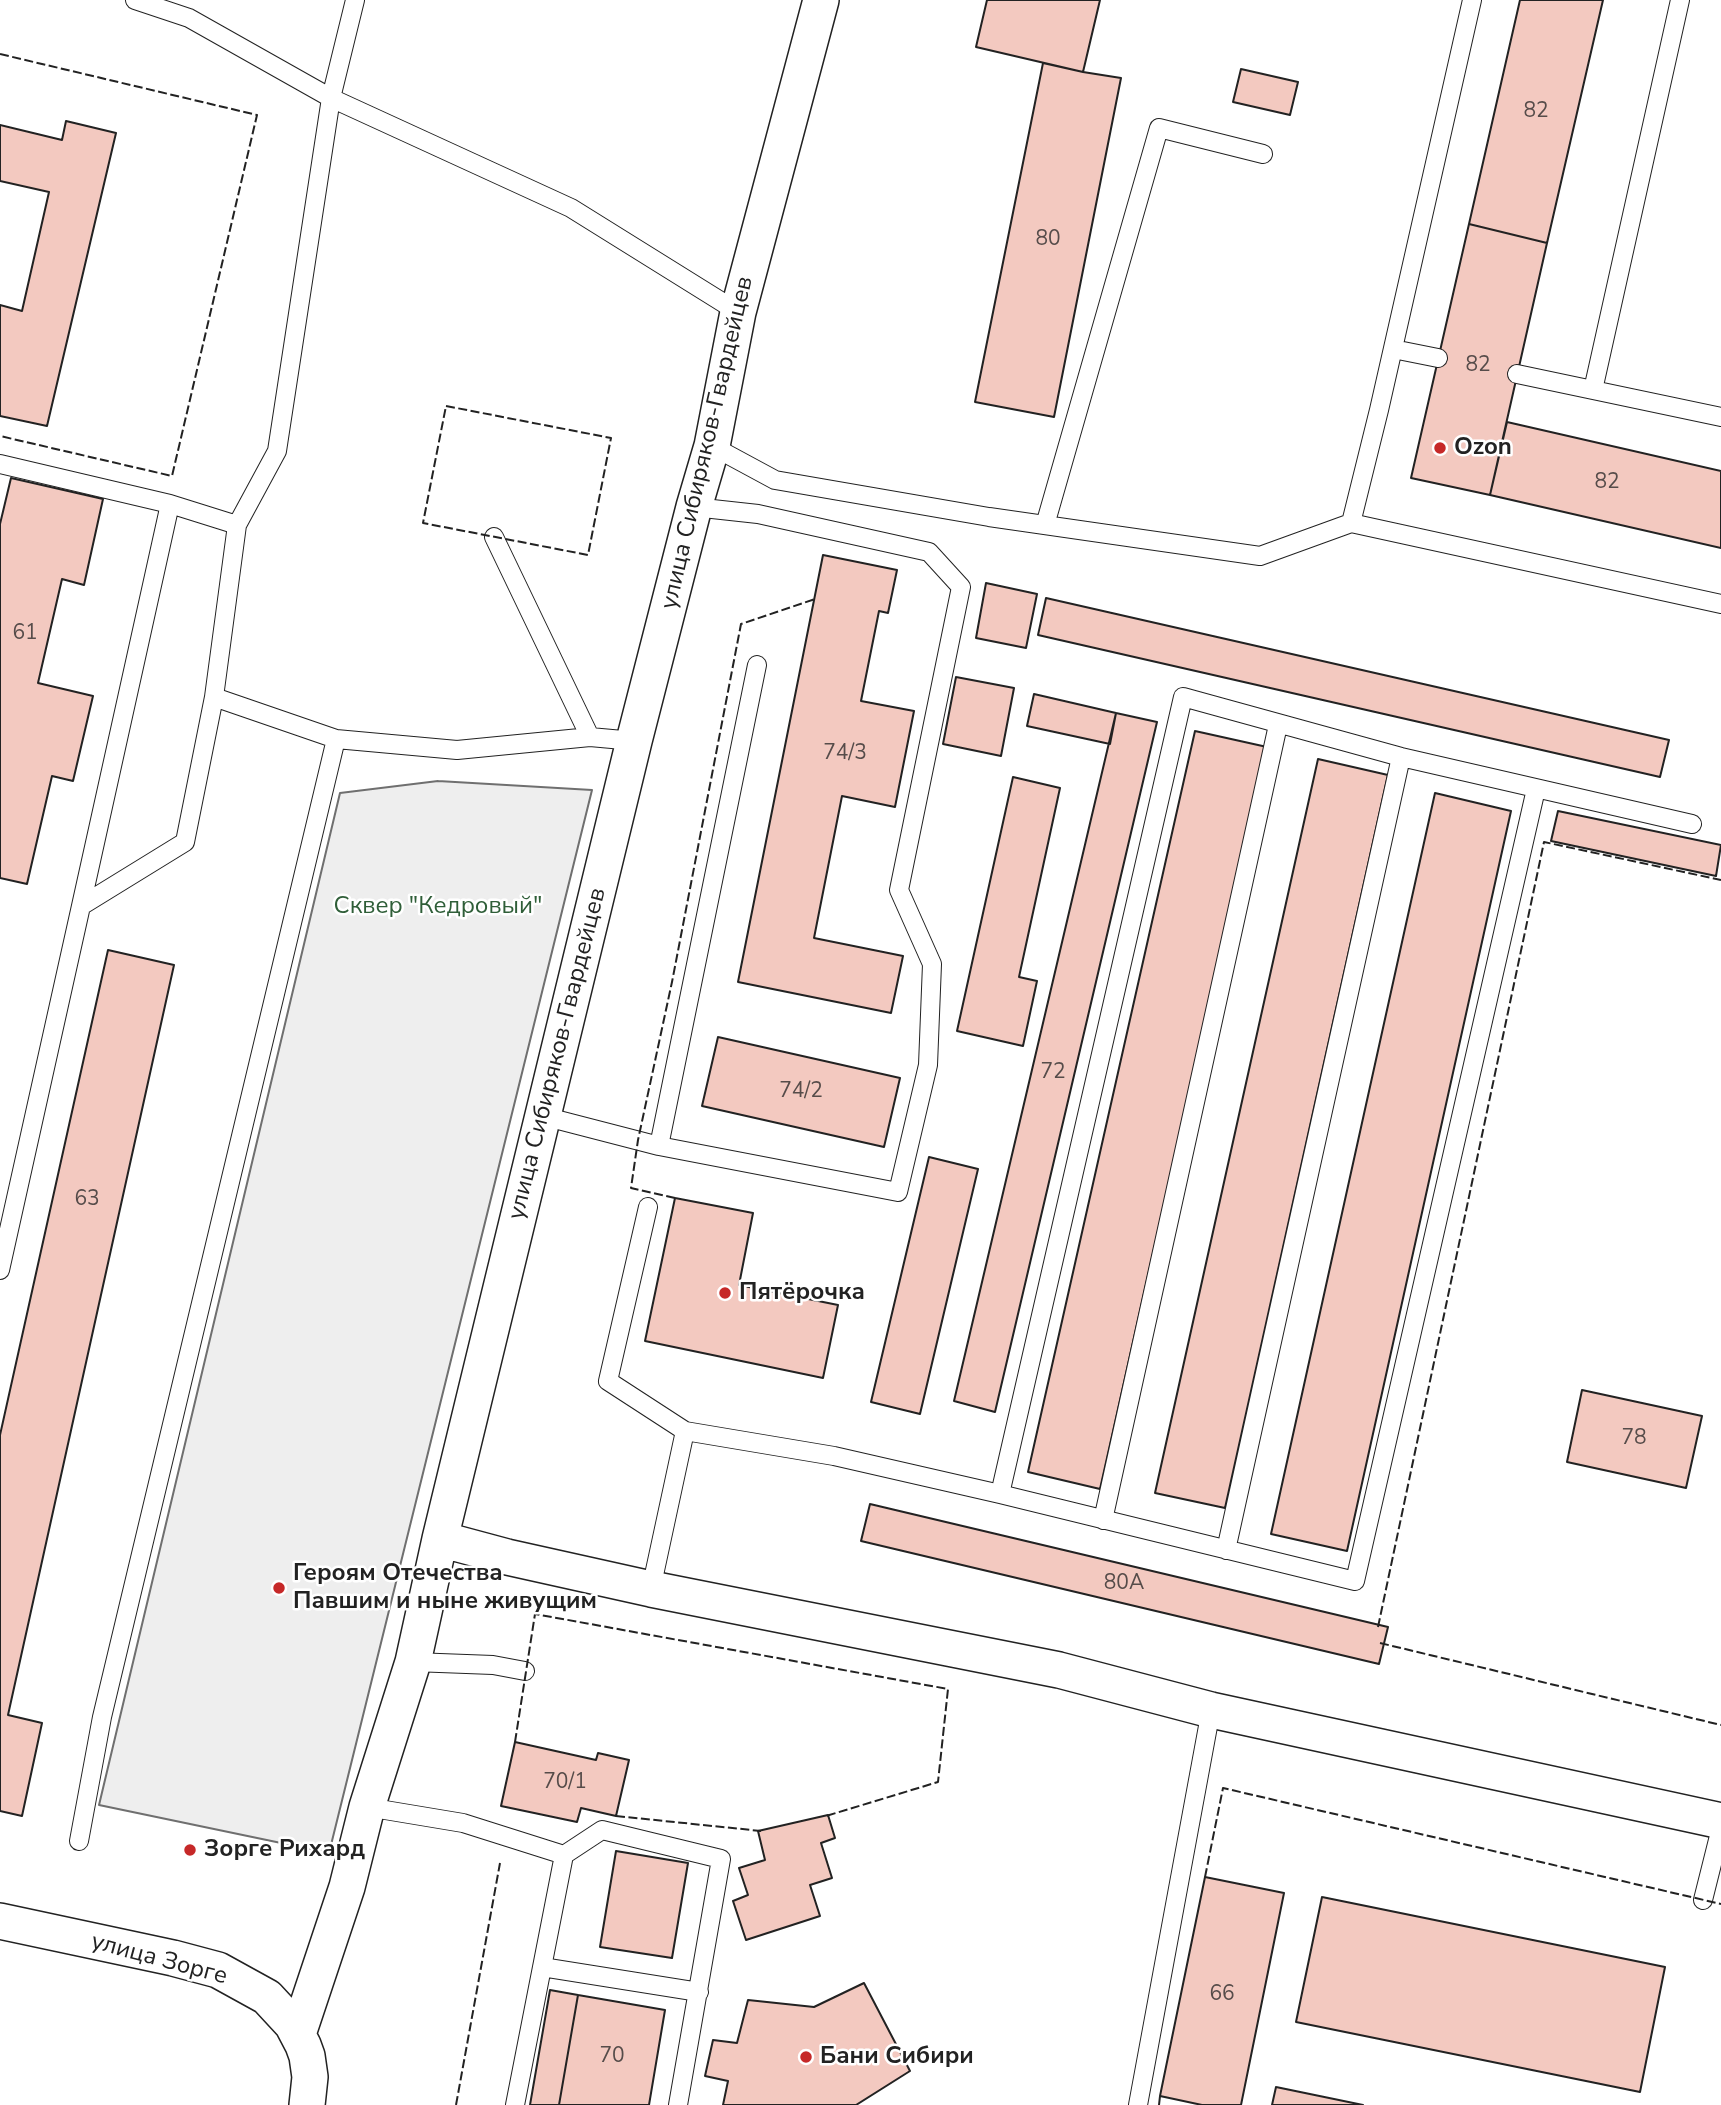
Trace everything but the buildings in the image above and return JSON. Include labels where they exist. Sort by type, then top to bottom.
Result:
[{"type":"street","name":"улица Сибиряков-Гвардейцев","points":[[298,2034],[347,1887],[367,1807],[413,1662],[440,1539],[634,741],[712,446],[738,313],[821,0]]},
{"type":"street","points":[[440,1539],[651,1589],[1059,1670],[1211,1710],[1721,1821]]},
{"type":"street","name":"улица Зорге","points":[[0,1921],[218,1970],[267,1997],[298,2034]]},
{"type":"street","points":[[298,2034],[307,2056],[310,2077],[307,2105]]},
{"type":"lane","points":[[135,0],[189,18],[331,99],[571,208],[738,313]]},
{"type":"lane","points":[[81,906],[186,842],[214,697],[237,525],[277,451],[331,99],[355,0]]},
{"type":"lane","points":[[1351,523],[1472,0]]},
{"type":"lane","points":[[1593,390],[1680,0]]},
{"type":"lane","points":[[1045,526],[1159,128],[1263,154]]},
{"type":"lane","points":[[1393,349],[1438,358]]},
{"type":"lane","points":[[1517,374],[1721,417]]},
{"type":"lane","points":[[712,446],[775,480],[1045,526],[1260,556],[1351,523],[1721,604]]},
{"type":"lane","points":[[0,464],[170,504],[237,525]]},
{"type":"lane","points":[[0,1270],[170,504]]},
{"type":"lane","points":[[543,1116],[659,1146],[898,1192],[928,1065],[932,964],[899,890],[961,587],[929,552],[758,514],[694,506]]},
{"type":"lane","points":[[494,537],[590,737]]},
{"type":"lane","points":[[659,1146],[757,665]]},
{"type":"lane","points":[[214,697],[336,739],[457,750],[590,737],[634,741]]},
{"type":"lane","points":[[1000,1494],[1182,697],[1401,757],[1692,824]]},
{"type":"lane","points":[[1103,1520],[1278,725]]},
{"type":"lane","points":[[79,1841],[106,1703],[336,739]]},
{"type":"lane","points":[[1226,1550],[1401,757]]},
{"type":"lane","points":[[648,1207],[608,1381],[685,1431],[834,1456],[1355,1581],[1536,789]]},
{"type":"lane","points":[[651,1589],[685,1431]]},
{"type":"lane","points":[[413,1662],[493,1665],[525,1671]]},
{"type":"lane","points":[[1138,2105],[1211,1710]]},
{"type":"lane","points":[[367,1807],[463,1823],[564,1854]]},
{"type":"lane","points":[[1703,1900],[1721,1828]]},
{"type":"lane","points":[[515,2105],[564,1854],[602,1830],[722,1859],[678,2105]]},
{"type":"lane","points":[[542,1967],[699,1992]]},
{"type":"green space","name":"Сквер \"Кедровый\"","points":[[438,781],[592,790],[329,1853],[99,1805],[340,793]]},
{"type":"fence","points":[[0,54],[257,115],[172,476],[0,436]]},
{"type":"fence","points":[[446,406],[611,438],[588,555],[423,523],[446,406]]},
{"type":"fence","points":[[675,1198],[631,1188],[638,1140],[672,982],[741,624],[815,599]]},
{"type":"fence","points":[[1378,1627],[1544,842],[1721,880]]},
{"type":"fence","points":[[515,1742],[535,1614],[948,1689],[938,1782],[826,1816]]},
{"type":"fence","points":[[1380,1643],[1721,1725]]},
{"type":"fence","points":[[1205,1877],[1223,1788],[1721,1904]]},
{"type":"fence","points":[[616,1816],[761,1831]]},
{"type":"fence","points":[[456,2105],[500,1863]]},
{"type":"fence","points":[[1159,2105],[1160,2096]]},
{"type":"place","name":"Ozon","points":[[1440,448]]},
{"type":"place","name":"Пятёрочка","points":[[725,1293]]},
{"type":"place","name":"Героям Отечества Павшим и ныне живущим","points":[[279,1588]]},
{"type":"place","name":"Зорге Рихард","points":[[190,1850]]},
{"type":"place","name":"Бани Сибири","points":[[806,2057]]}]
